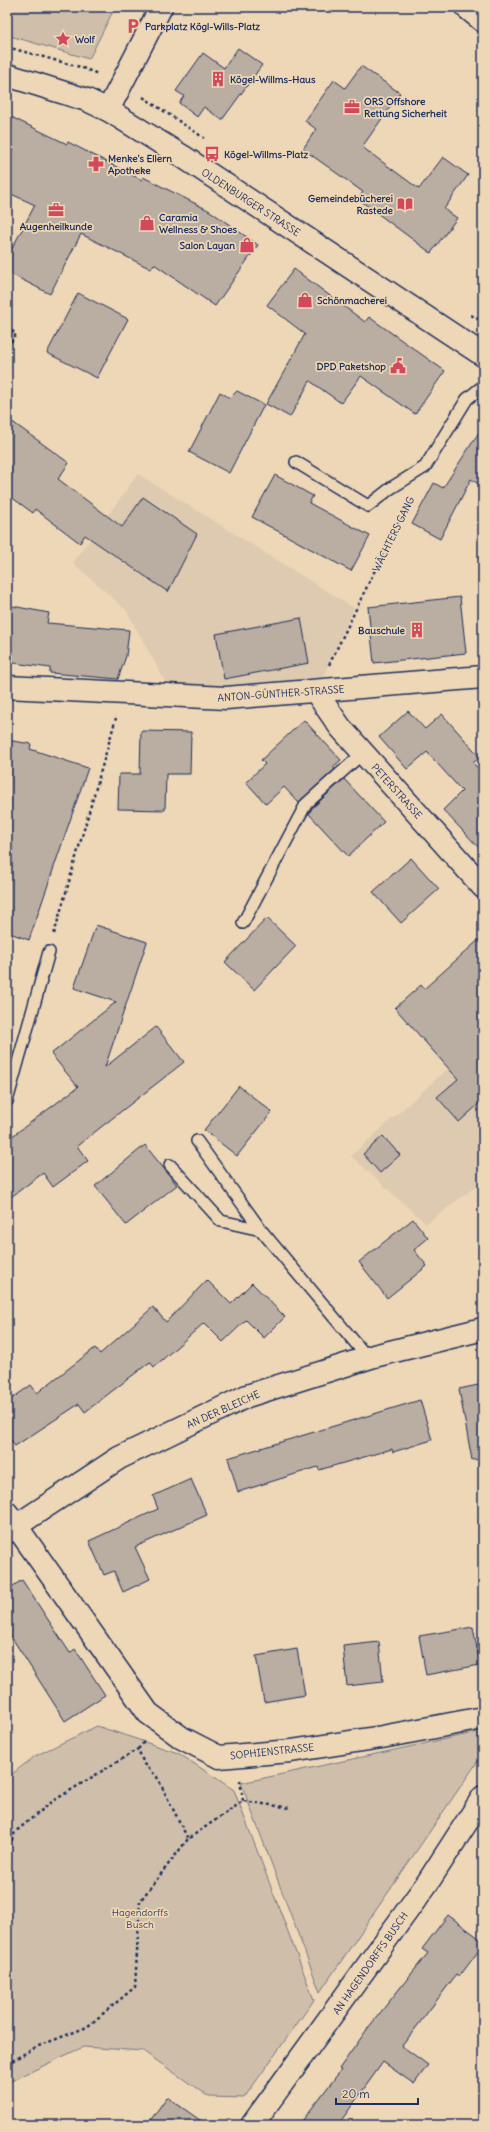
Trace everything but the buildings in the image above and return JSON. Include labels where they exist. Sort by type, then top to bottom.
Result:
[{"type":"street","points":[[108,110],[161,7]]},
{"type":"street","points":[[466,7],[483,21]]},
{"type":"street","name":"OLDENBURGER STRASSE","points":[[7,75],[87,100],[108,110],[188,160],[483,355]]},
{"type":"street","name":"ANTON-GÜNTHER-STRASSE","points":[[7,687],[122,694],[226,698],[316,692],[483,677]]},
{"type":"street","name":"PETERSTRASSE","points":[[316,692],[340,727],[483,887]]},
{"type":"street","name":"AN DER BLEICHE","points":[[10,1524],[119,1458],[247,1396],[368,1358],[483,1329]]},
{"type":"street","name":"SOPHIENSTRASSE","points":[[10,1524],[148,1713],[182,1738],[219,1757],[290,1751],[382,1737],[483,1718]]},
{"type":"street","name":"AN HAGENDORFFS BUSCH","points":[[252,2125],[428,1882],[483,1797]]},
{"type":"lane","points":[[296,462],[368,506],[392,488],[425,467],[467,399],[483,386]]},
{"type":"lane","points":[[243,923],[306,804],[363,753]]},
{"type":"lane","points":[[7,1101],[49,952]]},
{"type":"lane","points":[[197,1141],[261,1230],[368,1358]]},
{"type":"lane","points":[[170,1165],[222,1221],[261,1230]]},
{"type":"path","points":[[7,327],[16,334],[7,348]]},
{"type":"path","name":"WÄCHTERS GANG","points":[[316,692],[425,467]]},
{"type":"path","points":[[49,952],[122,694]]},
{"type":"path","points":[[7,1852],[15,1832],[53,1801],[138,1749],[144,1764],[157,1777],[188,1838]]},
{"type":"path","points":[[7,2064],[36,2047],[87,2027],[135,1987],[140,1901],[188,1838],[243,1801],[291,1808]]},
{"type":"shaded area","points":[[138,474],[354,608],[316,692],[173,696],[126,610],[73,563]]},
{"type":"shaded area","points":[[483,1037],[483,1181],[426,1224],[351,1156]]},
{"type":"green space","points":[[7,7],[115,7],[89,59],[7,35]]},
{"type":"green space","name":"Hagendorffs Busch","points":[[97,1726],[178,1753],[234,1790],[314,2000],[244,2098],[209,2097],[143,2051],[83,2047],[7,2083],[7,1778],[35,1756]]},
{"type":"green space","points":[[478,1732],[480,1758],[320,1992],[241,1783]]},
{"type":"place","name":"Parkplatz Kögl-Wills-Platz","points":[[133,26]]},
{"type":"place","name":"Wolf","points":[[63,39]]},
{"type":"place","name":"Kögel-Willms-Haus","points":[[218,79]]},
{"type":"place","name":"ORS Offshore Rettung Sicherheit","points":[[352,107]]},
{"type":"place","name":"Kögel-Willms-Platz","points":[[212,154]]},
{"type":"place","name":"Menke's Ellern Apotheke","points":[[96,164]]},
{"type":"place","name":"Gemeindebücherei Rastede","points":[[405,204]]},
{"type":"place","name":"Augenheilkunde","points":[[56,210]]},
{"type":"place","name":"Caramia Wellness & Shoes","points":[[147,223]]},
{"type":"place","name":"Salon Layan","points":[[247,245]]},
{"type":"place","name":"Schönmacherei","points":[[305,300]]},
{"type":"place","name":"DPD Paketshop","points":[[398,366]]},
{"type":"place","name":"Bauschule","points":[[417,630]]}]
